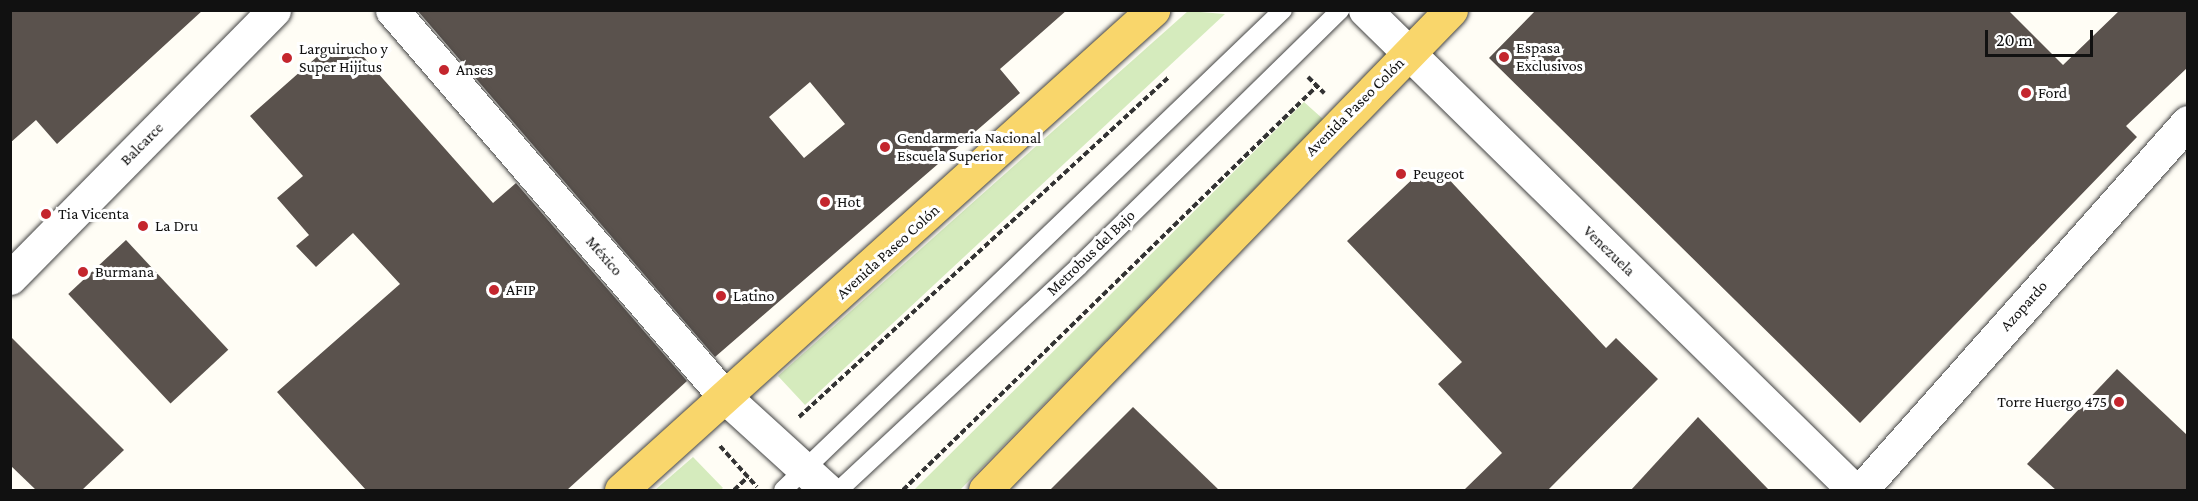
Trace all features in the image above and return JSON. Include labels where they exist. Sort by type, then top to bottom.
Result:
[{"type":"main road","name":"Avenida Paseo Colón","points":[[621,490],[726,398],[1154,10]]},
{"type":"main road","name":"Avenida Paseo Colón","points":[[985,490],[1451,10]]},
{"type":"street","name":"Balcarce","points":[[10,278],[274,10]]},
{"type":"street","name":"México","points":[[392,10],[726,398],[804,484]]},
{"type":"street","name":"Venezuela","points":[[1365,10],[1854,490]]},
{"type":"street","name":"Azopardo","points":[[1861,490],[2187,122]]},
{"type":"lane","points":[[804,484],[1283,10]]},
{"type":"lane","name":"Metrobus del Bajo","points":[[839,490],[1079,266],[1340,10]]},
{"type":"path","points":[[796,420],[1172,75]]},
{"type":"path","points":[[903,490],[1317,86]]},
{"type":"path","points":[[734,490],[748,477]]},
{"type":"green space","points":[[1188,11],[1225,14],[805,405],[778,376]]},
{"type":"green space","points":[[1304,102],[1323,119],[960,490],[914,490]]},
{"type":"green space","points":[[693,457],[723,488],[720,490],[655,490]]},
{"type":"building","points":[[10,10],[203,10],[57,144],[36,120],[10,143]]},
{"type":"building","points":[[417,10],[1067,10],[1000,69],[1020,93],[715,357]],"holes":[[[810,82],[845,124],[804,158],[769,117]]]},
{"type":"building","points":[[1536,10],[2008,10],[2063,65],[2120,10],[2187,10],[2187,68],[2126,126],[2137,137],[1860,423],[1489,58]]},
{"type":"building","name":"AFIP","points":[[361,54],[493,203],[516,183],[687,381],[567,490],[366,490],[277,392],[400,284],[353,233],[316,267],[296,246],[309,235],[277,198],[303,176],[250,116],[319,55]]},
{"type":"building","points":[[1420,172],[1444,174],[1606,348],[1616,338],[1658,379],[1548,490],[1464,490],[1502,453],[1438,384],[1462,362],[1347,241]]},
{"type":"building","points":[[126,240],[228,350],[171,404],[68,294]]},
{"type":"building","points":[[10,336],[124,450],[82,490],[36,490],[10,465]]},
{"type":"building","name":"Torre Huergo 475","points":[[2117,369],[2187,435],[2187,490],[2056,490],[2027,464]]},
{"type":"building","points":[[1133,407],[1219,490],[1050,490]]},
{"type":"building","points":[[1698,417],[1769,490],[1631,490]]},
{"type":"place","name":"Espasa Exclusivos","points":[[1504,57]]},
{"type":"place","name":"Larguirucho y Super Hijitus","points":[[287,58]]},
{"type":"place","name":"Anses","points":[[444,70]]},
{"type":"place","name":"Ford","points":[[2026,93]]},
{"type":"place","name":"Gendarmeria Nacional Escuela Superior","points":[[885,147]]},
{"type":"place","name":"Peugeot","points":[[1401,174]]},
{"type":"place","name":"Hot","points":[[825,202]]},
{"type":"place","name":"Tia Vicenta","points":[[46,214]]},
{"type":"place","name":"La Dru","points":[[143,226]]},
{"type":"place","name":"Burmana","points":[[83,272]]},
{"type":"place","name":"AFIP","points":[[494,290]]},
{"type":"place","name":"Latino","points":[[721,296]]},
{"type":"place","name":"Torre Huergo 475","points":[[2119,402]]}]
